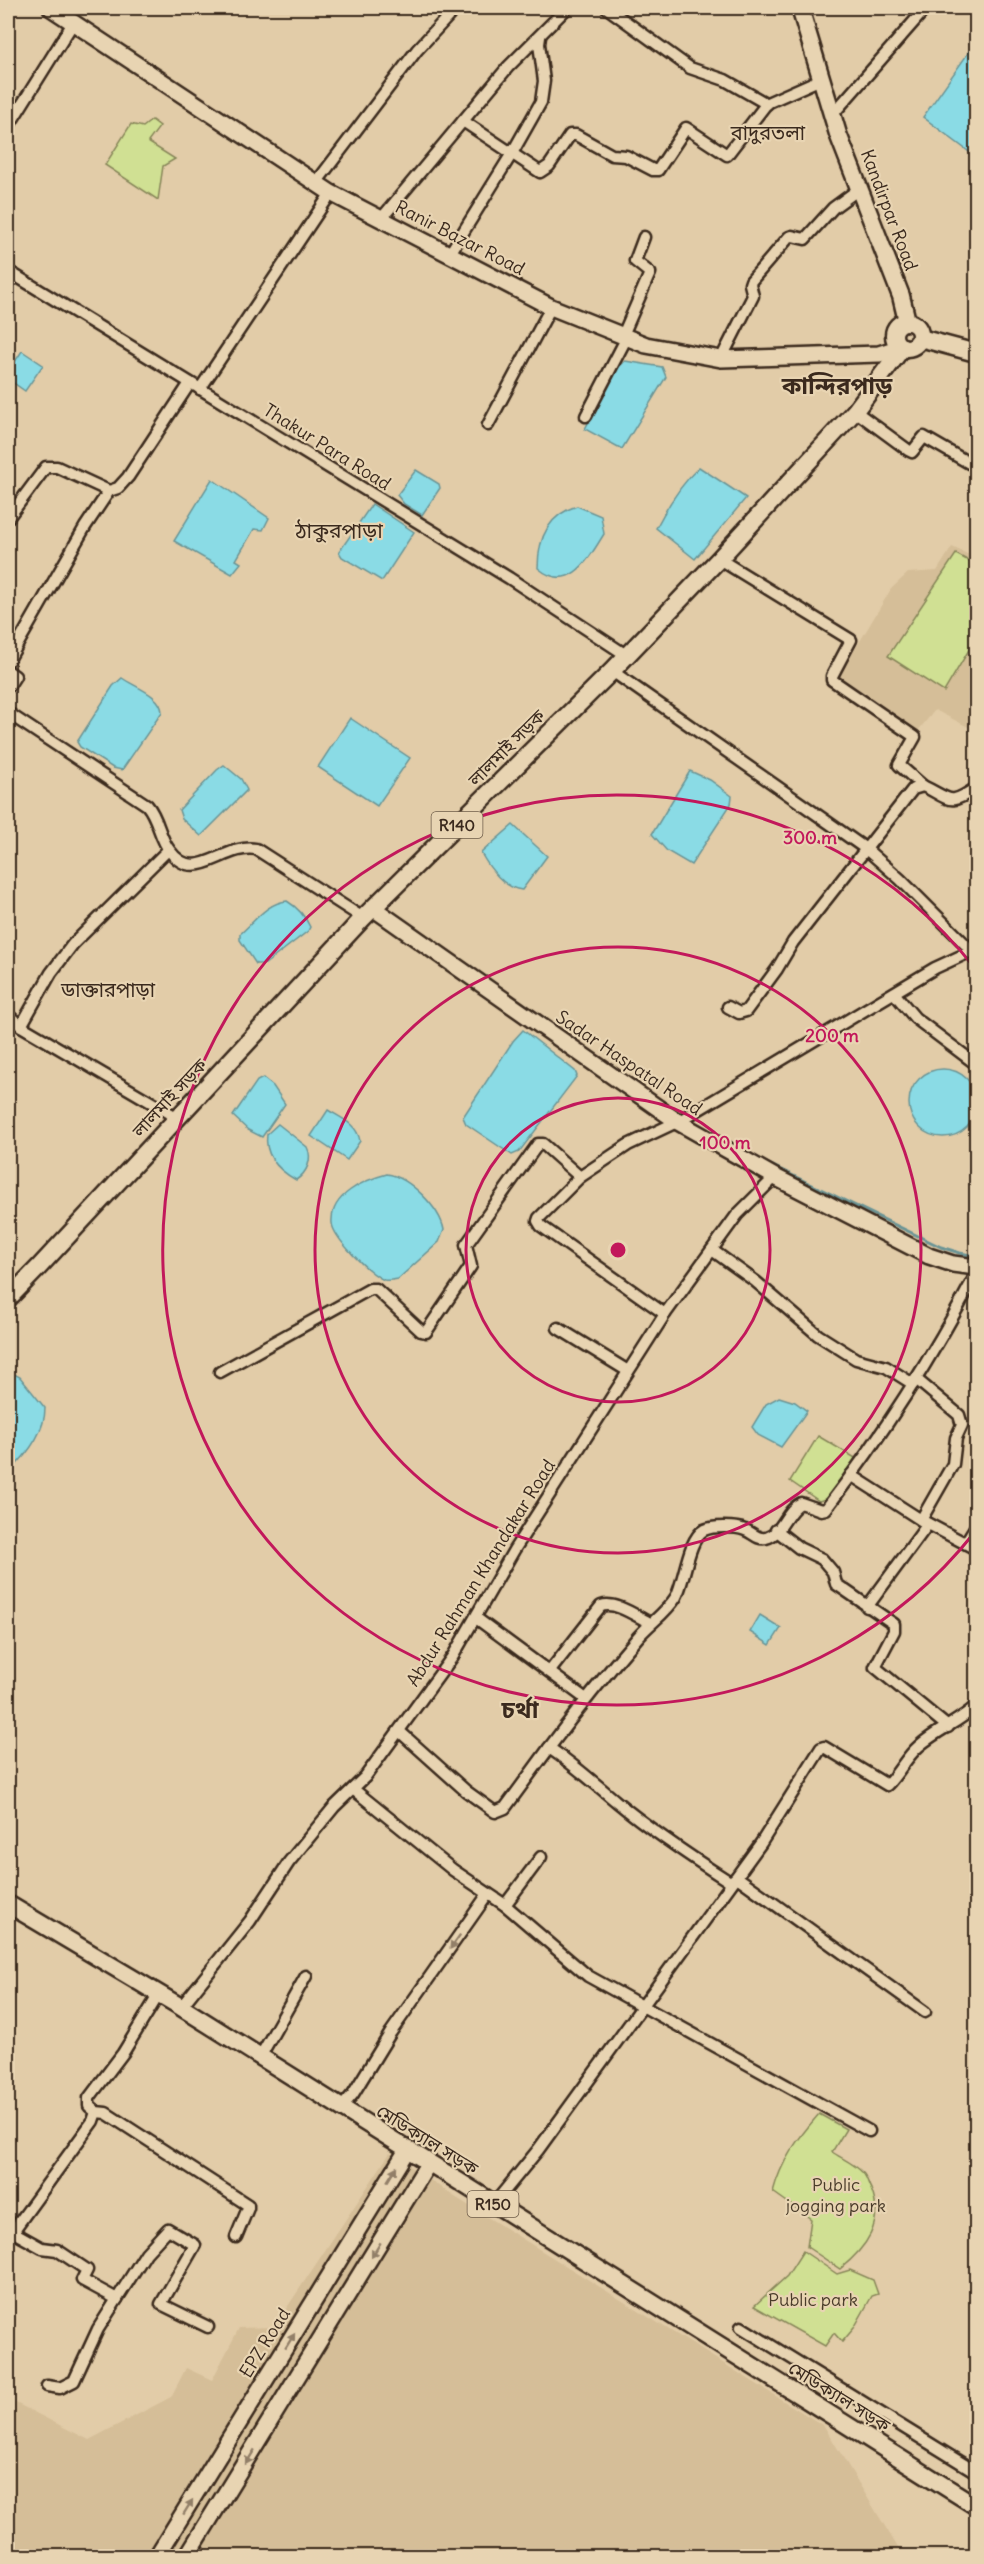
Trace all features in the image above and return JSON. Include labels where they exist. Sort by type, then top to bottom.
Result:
[{"type":"main road","name":"Ranir Bazar Road","points":[[51,8],[331,193],[551,307],[646,345],[721,359],[879,354],[902,347]]},
{"type":"main road","name":"Kandirpar Road","points":[[800,8],[821,79],[859,189],[901,296],[907,321]]},
{"type":"main road","points":[[907,321],[918,327],[920,338],[914,347],[902,347],[895,340],[894,332],[898,324],[907,321]]},
{"type":"main road","points":[[920,338],[976,352]]},
{"type":"main road","name":"লালমাই সড়ক","points":[[8,1299],[368,913],[612,671],[720,559],[855,411],[902,347]]},
{"type":"main road","name":"Sadar Haspatal Road","points":[[368,913],[680,1121],[775,1177],[928,1256],[953,1264],[976,1267]]},
{"type":"main road","name":"মেডিক্যাল সড়ক","points":[[8,1904],[181,2007],[976,2506]]},
{"type":"main road","name":"EPZ Road","points":[[157,2556],[407,2150]]},
{"type":"main road","points":[[188,2556],[428,2164]]},
{"type":"street","points":[[316,183],[417,50],[456,8]]},
{"type":"street","points":[[381,219],[508,67],[567,8]]},
{"type":"street","points":[[607,8],[690,68],[725,80],[767,104]]},
{"type":"street","points":[[833,114],[926,8]]},
{"type":"street","points":[[8,128],[74,23]]},
{"type":"street","points":[[449,255],[512,155],[541,102],[544,90],[540,36]]},
{"type":"street","points":[[463,121],[540,172],[549,166],[570,135],[576,135],[612,155],[626,156],[653,170],[658,170],[686,128],[725,155],[729,154],[767,104],[821,79]]},
{"type":"street","points":[[721,359],[753,296],[751,280],[789,237],[805,238],[833,208],[859,189]]},
{"type":"street","points":[[8,518],[42,471],[52,465],[109,490],[118,488],[195,386],[331,193]]},
{"type":"street","points":[[586,416],[625,336],[649,277],[649,270],[635,261],[645,237]]},
{"type":"street","name":"Thakur Para Road","points":[[8,271],[509,578],[626,655]]},
{"type":"street","points":[[488,425],[551,307]]},
{"type":"street","points":[[855,411],[912,452],[924,437],[976,465]]},
{"type":"street","points":[[8,661],[85,527],[109,490]]},
{"type":"street","points":[[720,559],[851,640],[832,680],[915,736],[899,765],[923,786],[945,799],[959,799],[976,788]]},
{"type":"street","points":[[8,671],[15,676],[8,687]]},
{"type":"street","points":[[612,671],[866,849],[974,950],[935,968],[680,1121],[628,1145],[580,1177],[539,1218],[541,1226],[665,1314]]},
{"type":"street","points":[[8,713],[147,805],[155,814],[168,850],[180,863],[193,865],[207,863],[237,849],[256,849],[368,913]]},
{"type":"street","points":[[728,1007],[739,1013],[746,1011],[777,969],[793,942],[913,789],[923,786]]},
{"type":"street","points":[[21,1026],[51,973],[72,944],[168,850]]},
{"type":"street","points":[[894,993],[915,1018],[976,1064]]},
{"type":"street","points":[[8,1015],[21,1026],[177,1118]]},
{"type":"street","points":[[220,1372],[370,1288],[376,1289],[421,1331],[426,1332],[471,1266],[466,1245],[534,1147],[543,1144],[580,1177]]},
{"type":"street","name":"Abdur Rahman Khandakar Road","points":[[181,2007],[250,1921],[289,1862],[334,1808],[365,1777],[453,1656],[514,1550],[665,1314],[737,1215],[775,1177]]},
{"type":"street","points":[[712,1250],[755,1281],[818,1335],[856,1359],[886,1367],[914,1382],[959,1415],[962,1425],[956,1438],[953,1464],[925,1522],[867,1607]]},
{"type":"street","points":[[399,1731],[466,1791],[495,1812],[505,1808],[585,1699],[677,1595],[693,1545],[699,1534],[705,1530],[743,1529],[761,1538],[768,1537],[796,1505],[801,1503],[821,1510],[826,1509],[852,1475],[914,1382],[976,1274]]},
{"type":"street","points":[[558,1328],[628,1371]]},
{"type":"street","points":[[852,1475],[925,1522],[976,1549]]},
{"type":"street","points":[[966,1542],[976,1526]]},
{"type":"street","points":[[776,1530],[799,1548],[822,1559],[833,1572],[836,1584],[894,1624],[890,1638],[875,1665],[877,1670],[948,1727]]},
{"type":"street","points":[[550,1671],[601,1605],[615,1606],[650,1623]]},
{"type":"street","points":[[476,1618],[585,1699]]},
{"type":"street","points":[[494,2204],[538,2150],[737,1877],[822,1747],[887,1785],[903,1762],[919,1746],[976,1706]]},
{"type":"street","points":[[549,1748],[576,1766],[618,1803],[687,1855],[730,1882],[737,1877]]},
{"type":"street","points":[[352,1789],[398,1827],[505,1905],[588,1976],[869,2131]]},
{"type":"street","points":[[505,1905],[541,1857]]},
{"type":"street","points":[[737,1877],[925,2012]]},
{"type":"street","points":[[341,2108],[353,2094],[391,2032],[488,1894]]},
{"type":"street","points":[[260,2057],[306,1976]]},
{"type":"street","points":[[159,1994],[123,2053],[89,2098],[89,2106],[96,2112],[106,2113],[248,2205],[236,2237]]},
{"type":"street","points":[[96,2112],[93,2121],[25,2212],[15,2233],[42,2248],[57,2250],[75,2261],[87,2270],[82,2280],[117,2299]]},
{"type":"street","points":[[47,2386],[60,2388],[74,2381],[98,2329],[146,2253],[168,2229],[195,2245],[161,2304],[208,2327]]},
{"type":"street","points":[[741,2327],[976,2472]]},
{"type":"shaded area","points":[[952,547],[976,558],[976,731],[935,710],[917,732],[837,680],[891,589],[908,573],[937,571]]},
{"type":"shaded area","points":[[390,2153],[455,2197],[824,2426],[903,2556],[8,2556],[8,2399],[89,2440],[171,2397],[186,2368],[212,2380],[239,2328],[274,2327]]},
{"type":"green space","points":[[152,120],[160,126],[148,142],[175,159],[163,166],[158,200],[105,165],[131,124],[143,127]]},
{"type":"green space","points":[[956,554],[976,565],[976,638],[944,692],[888,656]]},
{"type":"green space","points":[[818,1436],[857,1459],[828,1498],[819,1501],[790,1481]]},
{"type":"green space","name":"Public jogging park","points":[[819,2114],[846,2129],[832,2152],[866,2176],[875,2201],[876,2213],[870,2234],[858,2252],[840,2269],[807,2247],[811,2219],[773,2192],[791,2150]]},
{"type":"green space","name":"Public park","points":[[803,2251],[837,2274],[850,2270],[873,2280],[878,2294],[872,2296],[854,2328],[842,2342],[834,2333],[825,2346],[754,2306],[787,2276]]},
{"type":"water","points":[[976,42],[976,157],[923,117]]},
{"type":"water","points":[[22,351],[43,365],[25,391],[8,379],[8,372]]},
{"type":"water","points":[[625,361],[662,367],[666,377],[622,449],[585,429],[615,371]]},
{"type":"water","points":[[699,467],[746,498],[695,559],[656,528],[675,496]]},
{"type":"water","points":[[416,470],[439,484],[440,488],[422,515],[404,504],[397,495]]},
{"type":"water","points":[[212,479],[269,518],[263,530],[254,529],[236,560],[241,563],[232,574],[174,541]]},
{"type":"water","points":[[372,504],[414,532],[382,581],[342,557],[339,552]]},
{"type":"water","points":[[577,506],[601,516],[604,534],[592,553],[577,570],[560,577],[549,575],[538,568],[538,557],[543,538],[559,515]]},
{"type":"water","points":[[122,678],[152,696],[161,706],[162,712],[122,770],[113,768],[80,747],[77,742],[113,686]]},
{"type":"water","points":[[350,718],[410,758],[377,806],[318,767]]},
{"type":"water","points":[[224,765],[241,779],[247,790],[201,836],[182,819],[179,810]]},
{"type":"water","points":[[690,771],[710,780],[732,796],[731,804],[691,865],[667,851],[652,834]]},
{"type":"water","points":[[513,825],[547,856],[522,890],[504,882],[488,865],[481,853]]},
{"type":"water","points":[[287,901],[300,912],[310,927],[308,931],[265,964],[256,964],[240,940],[240,934],[267,909]]},
{"type":"water","points":[[523,1030],[575,1071],[577,1076],[519,1152],[512,1155],[466,1124],[463,1117],[513,1041]]},
{"type":"water","points":[[936,1069],[950,1069],[962,1074],[972,1084],[977,1103],[972,1122],[962,1132],[950,1137],[936,1137],[924,1132],[914,1122],[909,1110],[909,1096],[914,1084],[924,1074]]},
{"type":"water","points":[[263,1078],[273,1086],[285,1104],[262,1137],[248,1130],[233,1116],[257,1081]]},
{"type":"water","points":[[328,1110],[348,1122],[358,1135],[360,1141],[347,1160],[311,1136]]},
{"type":"water","points":[[278,1124],[307,1147],[309,1152],[308,1165],[296,1180],[283,1172],[270,1156],[267,1134]]},
{"type":"water","points":[[387,1174],[396,1176],[414,1187],[430,1203],[444,1230],[439,1242],[398,1279],[384,1280],[353,1255],[334,1230],[332,1223],[333,1213],[342,1197],[368,1180]]},
{"type":"water","points":[[8,1371],[20,1377],[45,1408],[38,1435],[21,1460],[8,1473]]},
{"type":"water","points":[[779,1397],[795,1402],[807,1411],[781,1447],[758,1435],[752,1427],[766,1404]]},
{"type":"water","points":[[760,1615],[781,1628],[770,1645],[750,1632]]},
{"type":"waterway","points":[[517,1000],[575,1041]]},
{"type":"waterway","points":[[754,1157],[941,1247],[976,1256]]},
{"type":"district","name":"বাদুরতলা","points":[[768,133]]},
{"type":"district","name":"কান্দিরপাড়","points":[[837,386]]},
{"type":"district","name":"ঠাকুরপাড়া","points":[[339,531]]},
{"type":"district","name":"ডাক্তারপাড়া","points":[[108,990]]},
{"type":"district","name":"চর্থা","points":[[520,1710]]}]
